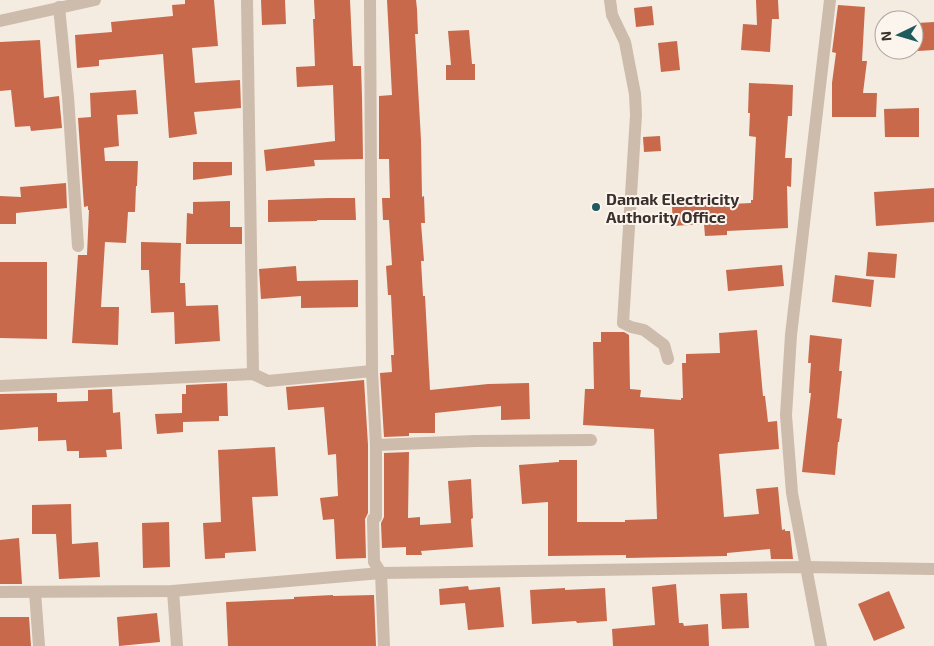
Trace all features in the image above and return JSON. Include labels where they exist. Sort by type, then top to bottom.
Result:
[{"type":"street","points":[[0,21],[95,0]]},
{"type":"street","points":[[247,0],[253,374]]},
{"type":"street","points":[[370,0],[372,371],[376,445],[376,517],[373,519],[374,562],[381,574],[384,646]]},
{"type":"street","points":[[610,0],[612,15],[625,42],[636,94],[623,323],[644,330],[664,345],[668,358]]},
{"type":"street","points":[[821,646],[792,493],[786,415],[791,335],[830,0]]},
{"type":"street","points":[[59,8],[68,97],[78,246]]},
{"type":"street","points":[[0,386],[253,374],[268,381],[372,371]]},
{"type":"street","points":[[376,445],[592,440]]},
{"type":"street","points":[[0,592],[173,591],[381,574],[806,567],[934,569]]},
{"type":"street","points":[[173,591],[177,646]]},
{"type":"street","points":[[35,592],[39,646]]},
{"type":"building","points":[[185,0],[214,0],[218,46],[192,48],[195,83],[240,80],[241,108],[194,112],[197,134],[169,138],[163,54],[99,60],[99,66],[77,68],[75,35],[112,32],[111,22],[173,16],[172,5],[185,4]]},
{"type":"building","points":[[261,0],[285,0],[286,24],[262,25]]},
{"type":"building","points":[[314,0],[350,0],[353,66],[361,66],[363,159],[314,160],[315,166],[266,171],[264,150],[335,141],[333,85],[297,87],[296,67],[315,66]]},
{"type":"building","points":[[387,0],[416,0],[417,9],[418,34],[415,34],[422,197],[424,196],[425,223],[421,223],[424,261],[421,261],[423,296],[425,296],[430,390],[488,384],[529,383],[530,419],[501,420],[501,406],[435,413],[435,433],[409,433],[409,436],[384,437],[380,373],[392,372],[391,355],[394,355],[391,295],[388,295],[386,266],[392,265],[389,220],[383,220],[382,198],[390,198],[389,159],[379,159],[379,96],[392,95]]},
{"type":"building","points":[[756,0],[778,0],[779,19],[772,19],[770,52],[741,50],[743,24],[757,25]]},
{"type":"building","points":[[838,5],[865,7],[862,61],[867,61],[863,93],[877,93],[876,117],[832,117],[832,83],[836,53],[832,52]]},
{"type":"building","points":[[652,6],[654,25],[636,27],[634,8]]},
{"type":"building","points":[[934,22],[934,50],[924,51],[924,23]]},
{"type":"building","points":[[469,30],[472,64],[475,64],[475,80],[446,80],[446,65],[451,65],[448,31]]},
{"type":"building","points":[[40,40],[44,98],[59,96],[62,128],[31,131],[30,126],[15,127],[11,90],[0,91],[0,42]]},
{"type":"building","points":[[677,41],[680,70],[661,72],[658,43]]},
{"type":"building","points":[[749,83],[793,85],[792,116],[788,116],[785,158],[792,158],[791,187],[787,186],[788,228],[727,231],[727,235],[705,236],[704,224],[673,226],[672,207],[751,203],[751,200],[753,200],[756,137],[749,136]]},
{"type":"building","points":[[136,90],[138,114],[117,115],[119,146],[104,148],[105,161],[138,161],[135,212],[128,212],[126,243],[105,242],[101,307],[119,307],[118,345],[72,343],[78,255],[87,255],[89,210],[88,206],[84,207],[78,118],[91,117],[90,93]]},
{"type":"building","points":[[919,108],[919,137],[885,137],[884,109]]},
{"type":"building","points":[[660,136],[661,151],[644,152],[643,137]]},
{"type":"building","points":[[193,162],[232,162],[232,175],[193,180]]},
{"type":"building","points":[[66,183],[67,208],[16,213],[16,224],[0,224],[0,196],[21,197],[20,187]]},
{"type":"building","points":[[934,188],[934,222],[876,226],[874,192]]},
{"type":"building","points":[[355,198],[356,220],[268,222],[268,200]]},
{"type":"building","points":[[230,201],[230,227],[242,227],[242,244],[186,244],[187,213],[193,214],[193,202]]},
{"type":"building","points":[[141,242],[181,243],[180,283],[185,283],[186,306],[218,305],[220,341],[175,344],[174,312],[151,313],[149,270],[141,270]]},
{"type":"building","points":[[868,252],[897,254],[895,278],[866,276]]},
{"type":"building","points":[[0,262],[47,262],[47,339],[0,338]]},
{"type":"building","points":[[782,265],[784,286],[728,291],[726,270]]},
{"type":"building","points":[[296,266],[297,281],[358,280],[358,307],[301,308],[301,296],[261,299],[259,269]]},
{"type":"building","points":[[835,275],[874,280],[871,307],[832,302]]},
{"type":"building","points":[[757,330],[763,396],[765,396],[768,422],[777,421],[779,449],[719,454],[724,517],[759,514],[756,489],[778,487],[782,530],[790,531],[793,559],[771,559],[770,549],[727,553],[727,556],[626,558],[626,555],[548,556],[548,502],[522,504],[519,465],[559,462],[559,460],[577,460],[577,522],[625,522],[625,520],[657,519],[654,429],[583,425],[585,389],[594,389],[593,342],[601,342],[601,332],[624,332],[629,335],[630,389],[641,390],[640,397],[681,400],[683,398],[682,363],[686,363],[686,354],[720,353],[719,333]]},
{"type":"building","points":[[810,335],[842,339],[839,371],[842,371],[837,418],[842,419],[835,475],[802,472],[811,393],[809,393],[811,363],[808,363]]},
{"type":"building","points":[[364,380],[368,445],[368,513],[365,519],[366,558],[336,559],[334,519],[323,520],[320,498],[338,496],[336,454],[328,455],[324,407],[288,410],[286,387]]},
{"type":"building","points":[[227,383],[228,416],[219,416],[219,421],[183,422],[183,432],[157,434],[155,414],[182,413],[182,394],[186,394],[186,385]]},
{"type":"building","points":[[112,389],[113,413],[120,412],[122,449],[106,450],[107,457],[79,458],[79,451],[67,451],[66,440],[38,441],[38,427],[0,430],[0,394],[57,393],[57,402],[88,401],[88,390]]},
{"type":"building","points":[[275,447],[278,496],[252,497],[256,551],[225,553],[225,558],[205,559],[203,523],[221,522],[218,450]]},
{"type":"building","points":[[409,452],[408,518],[420,517],[420,525],[451,523],[448,481],[471,479],[473,547],[421,551],[422,555],[406,555],[406,547],[382,548],[381,523],[384,517],[384,453]]},
{"type":"building","points":[[71,504],[72,544],[98,542],[100,577],[59,579],[56,534],[32,534],[32,505]]},
{"type":"building","points":[[169,522],[170,567],[143,568],[142,523]]},
{"type":"building","points":[[19,538],[22,584],[0,584],[0,540]]},
{"type":"building","points":[[676,584],[679,623],[683,623],[684,626],[708,624],[709,646],[613,646],[612,629],[655,625],[652,587]]},
{"type":"building","points":[[468,586],[469,590],[500,587],[504,627],[468,630],[465,603],[440,605],[439,589]]},
{"type":"building","points":[[565,588],[565,590],[605,588],[607,621],[532,624],[530,590]]},
{"type":"building","points":[[889,591],[905,628],[874,641],[858,604]]},
{"type":"building","points":[[747,593],[749,628],[722,629],[720,594]]},
{"type":"building","points":[[333,595],[374,595],[376,646],[228,646],[226,602]]},
{"type":"building","points":[[157,613],[160,642],[119,646],[117,617]]},
{"type":"building","points":[[0,617],[29,617],[31,646],[0,646]]},
{"type":"place","name":"Damak Electricity Authority Office","points":[[596,207]]}]
